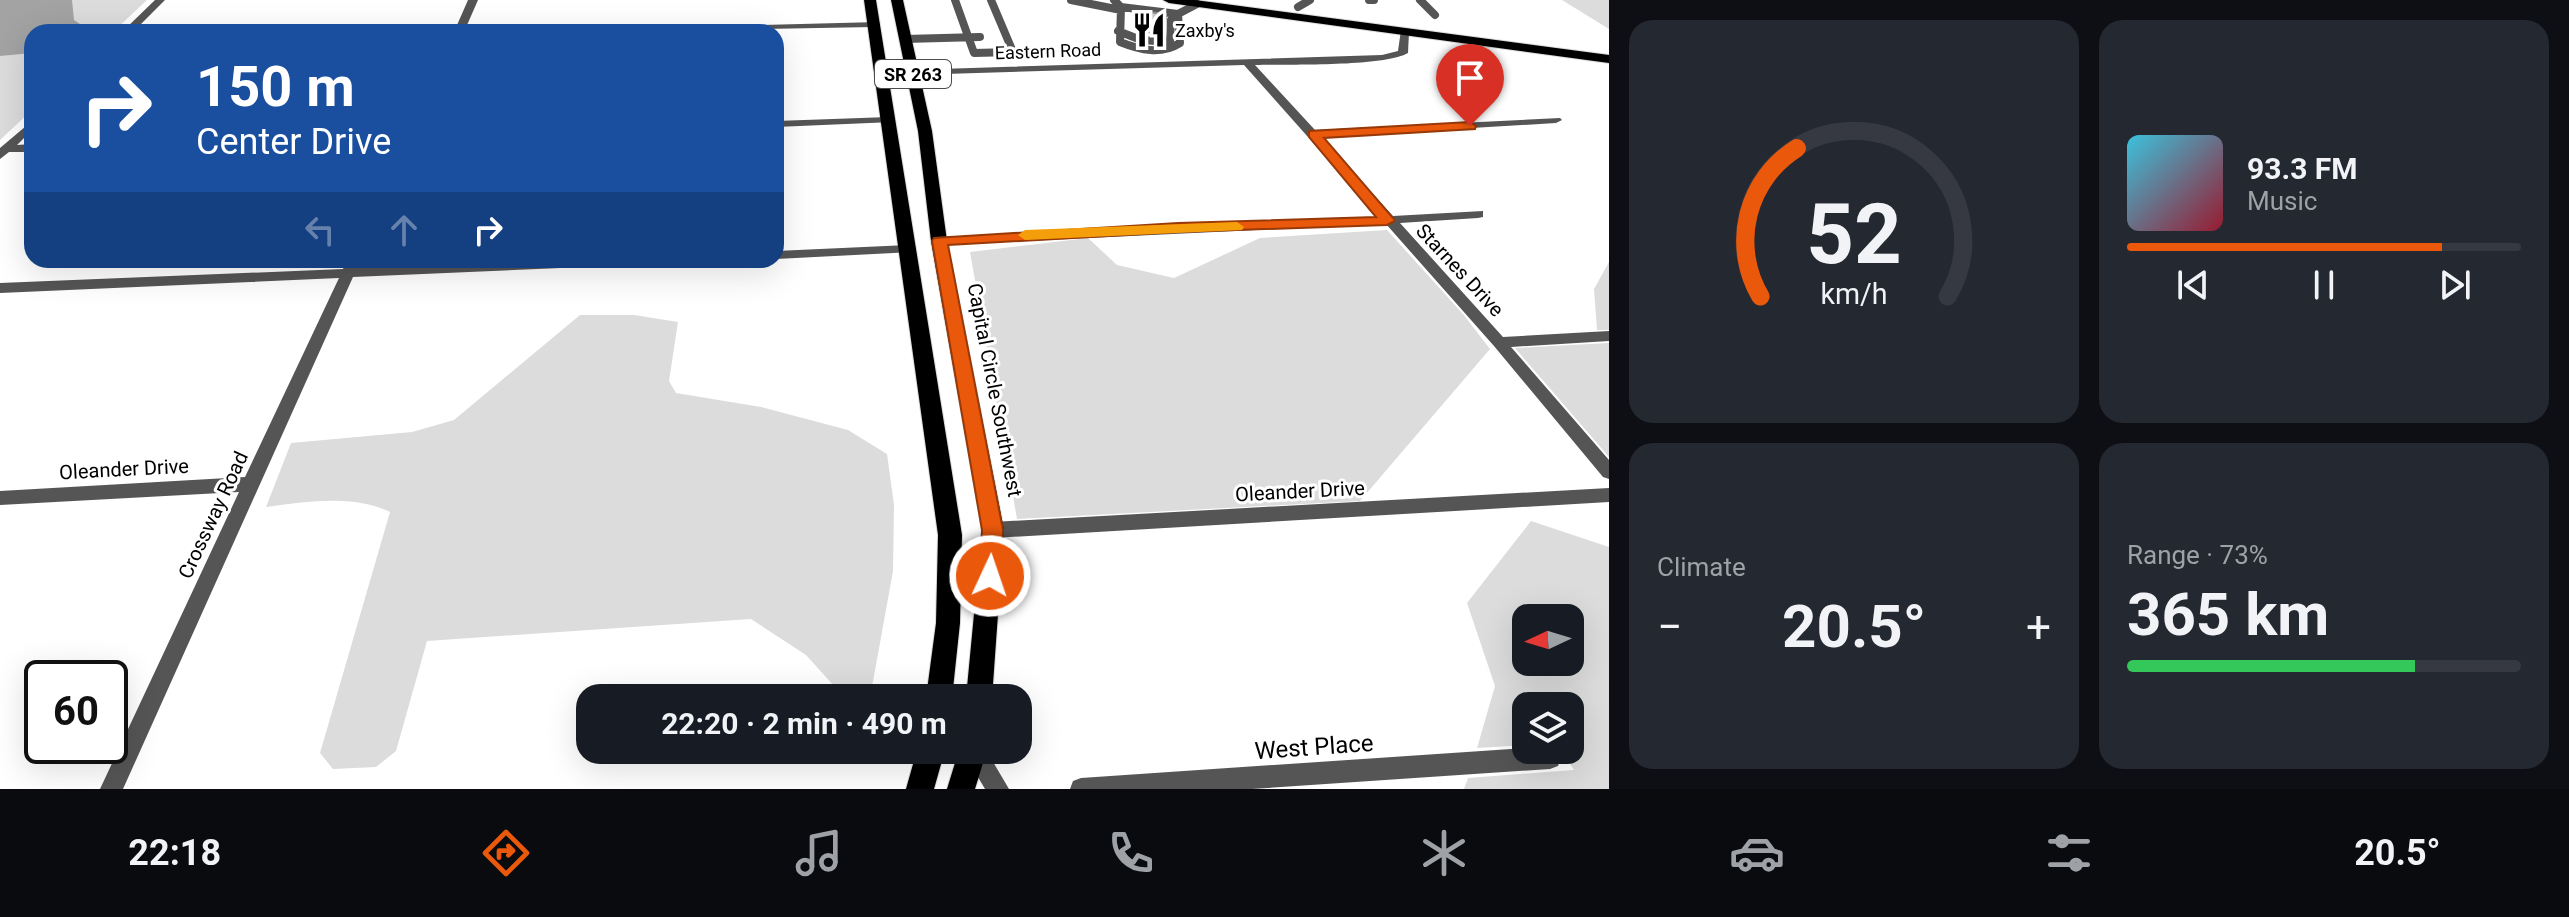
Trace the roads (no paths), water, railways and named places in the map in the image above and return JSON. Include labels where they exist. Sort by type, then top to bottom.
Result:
[{"type":"main road","name":"SR 263","points":[[870,0],[950,535],[948,623],[941,684]]},
{"type":"main road","name":"Capital Circle Southwest","points":[[897,0],[925,131],[939,241],[993,530],[980,684]]},
{"type":"main road","points":[[1248,0],[1304,3],[1381,18],[1609,49]]},
{"type":"main road","points":[[1172,9],[1197,4],[1609,59]]},
{"type":"main road","points":[[1332,22],[1381,18],[1420,34]]},
{"type":"main road","points":[[920,789],[927,764]]},
{"type":"main road","points":[[961,789],[969,764]]},
{"type":"street","points":[[135,24],[160,0]]},
{"type":"street","points":[[462,24],[473,0]]},
{"type":"street","points":[[784,27],[875,24]]},
{"type":"street","name":"Eastern Road","points":[[912,72],[1396,56],[1403,53],[1404,32]]},
{"type":"street","name":"Starnes Drive","points":[[1246,61],[1499,342],[1609,472]]},
{"type":"street","points":[[784,124],[889,120]]},
{"type":"street","points":[[1314,134],[1556,120]]},
{"type":"street","points":[[3,152],[24,132]]},
{"type":"street","points":[[3,152],[24,149]]},
{"type":"street","points":[[939,241],[1178,227],[1387,221],[1478,214]]},
{"type":"street","points":[[784,255],[908,249]]},
{"type":"street","points":[[0,288],[319,268]]},
{"type":"street","name":"Crossway Road","points":[[111,789],[350,268]]},
{"type":"street","points":[[1499,342],[1609,336]]},
{"type":"street","name":"Oleander Drive","points":[[0,498],[251,484]]},
{"type":"street","name":"Oleander Drive","points":[[993,530],[1609,495]]},
{"type":"street","name":"West Place","points":[[1081,789],[1512,761]]},
{"type":"street","points":[[982,764],[998,789]]},
{"type":"lane","points":[[1071,0],[1121,8],[1172,9]]},
{"type":"lane","points":[[1114,0],[1121,8],[1120,42],[1149,51],[1175,48],[1180,43],[1172,9]]},
{"type":"lane","points":[[1420,0],[1435,15]]},
{"type":"lane","points":[[1118,31],[1123,39],[1144,47],[1163,47],[1170,42],[1172,9]]},
{"type":"lane","points":[[961,18],[974,53],[1013,52],[998,18]]},
{"type":"lane","points":[[961,18],[974,21]]},
{"type":"lane","points":[[961,18],[974,21]]},
{"type":"lane","points":[[905,39],[961,18],[974,21]]},
{"type":"lane","points":[[988,21],[998,18]]},
{"type":"lane","points":[[988,21],[998,18]]},
{"type":"lane","points":[[988,21],[998,18]]},
{"type":"place","name":"Zaxby's","points":[[1149,30]]}]
